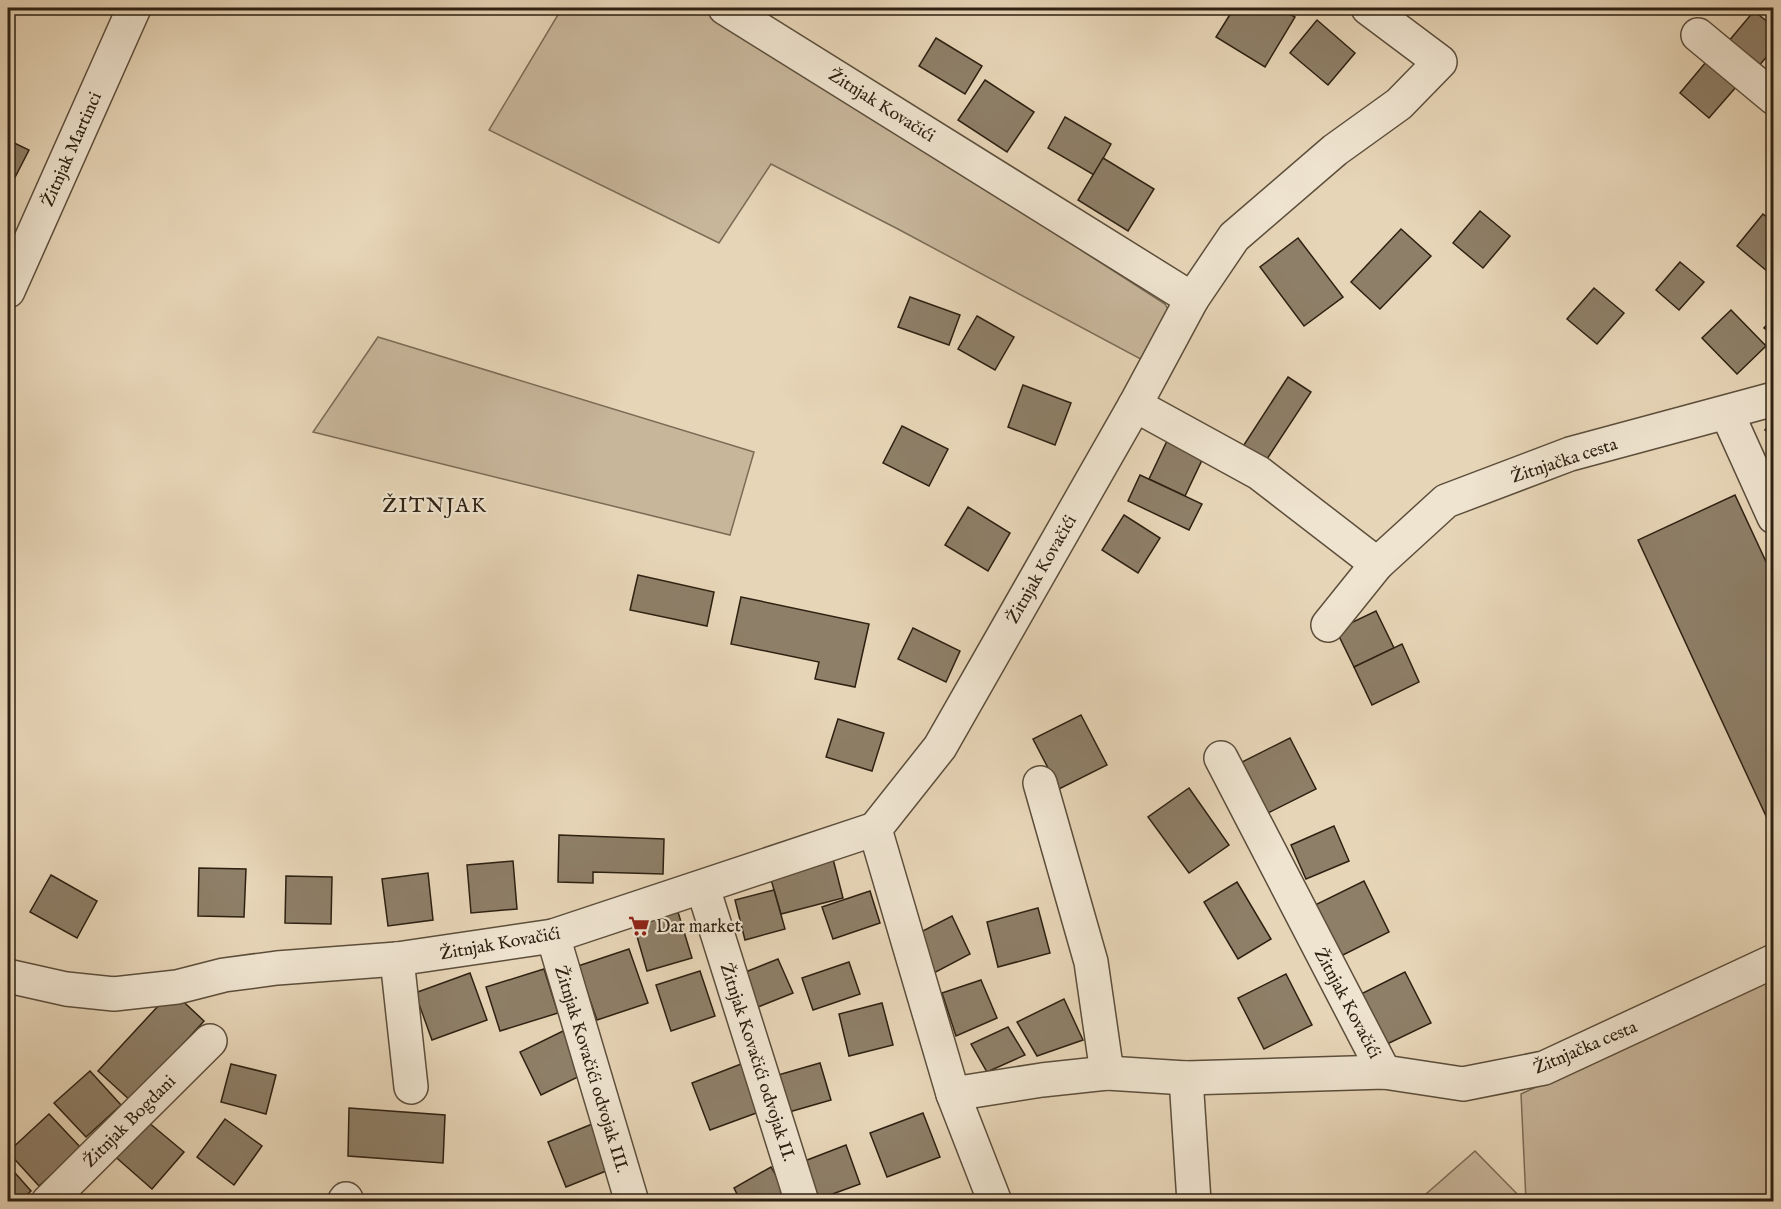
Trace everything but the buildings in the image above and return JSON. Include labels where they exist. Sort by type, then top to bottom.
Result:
[{"type":"street","name":"Žitnjak Martinci","points":[[8,291],[134,8]]},
{"type":"street","name":"Žitnjak Kovačići","points":[[725,8],[1192,299]]},
{"type":"street","name":"Žitnjak Kovačići","points":[[8,976],[66,989],[114,994],[177,987],[224,975],[277,968],[397,959],[553,936],[875,829],[940,747],[1135,405],[1192,299],[1234,237],[1335,150],[1399,104],[1440,62],[1368,8]]},
{"type":"street","points":[[1698,35],[1773,98]]},
{"type":"street","name":"Žitnjačka cesta","points":[[1328,625],[1377,564],[1446,501],[1570,454],[1773,399]]},
{"type":"street","points":[[1135,405],[1259,473],[1377,564]]},
{"type":"street","points":[[1727,413],[1773,517]]},
{"type":"street","name":"Žitnjak Kovačići","points":[[953,1094],[1042,1080],[1107,1073],[1186,1078],[1384,1072],[1221,758]]},
{"type":"street","points":[[1040,783],[1091,962],[1107,1073]]},
{"type":"street","points":[[875,829],[953,1094],[995,1202]]},
{"type":"street","name":"Žitnjak Kovačići odvojak II.","points":[[703,888],[802,1202]]},
{"type":"street","name":"Žitnjak Kovačići odvojak III.","points":[[553,936],[632,1202]]},
{"type":"street","points":[[397,959],[411,1087]]},
{"type":"street","name":"Žitnjačka cesta","points":[[1384,1072],[1464,1084],[1544,1068],[1773,961]]},
{"type":"street","name":"Žitnjak Bogdani","points":[[48,1202],[210,1041]]},
{"type":"street","points":[[1186,1078],[1194,1202]]},
{"type":"shaded area","points":[[562,8],[705,8],[1165,304],[1170,313],[1148,363],[771,164],[719,243],[489,130]]},
{"type":"shaded area","points":[[378,337],[754,452],[730,535],[313,432]]},
{"type":"shaded area","points":[[1773,975],[1773,1201],[1526,1201],[1521,1094]]},
{"type":"shaded area","points":[[1475,1151],[1524,1201],[1418,1201]]},
{"type":"place","name":"Dar market","points":[[639,926]]},
{"type":"district","name":"ŽITNJAK","points":[[435,505]]}]
